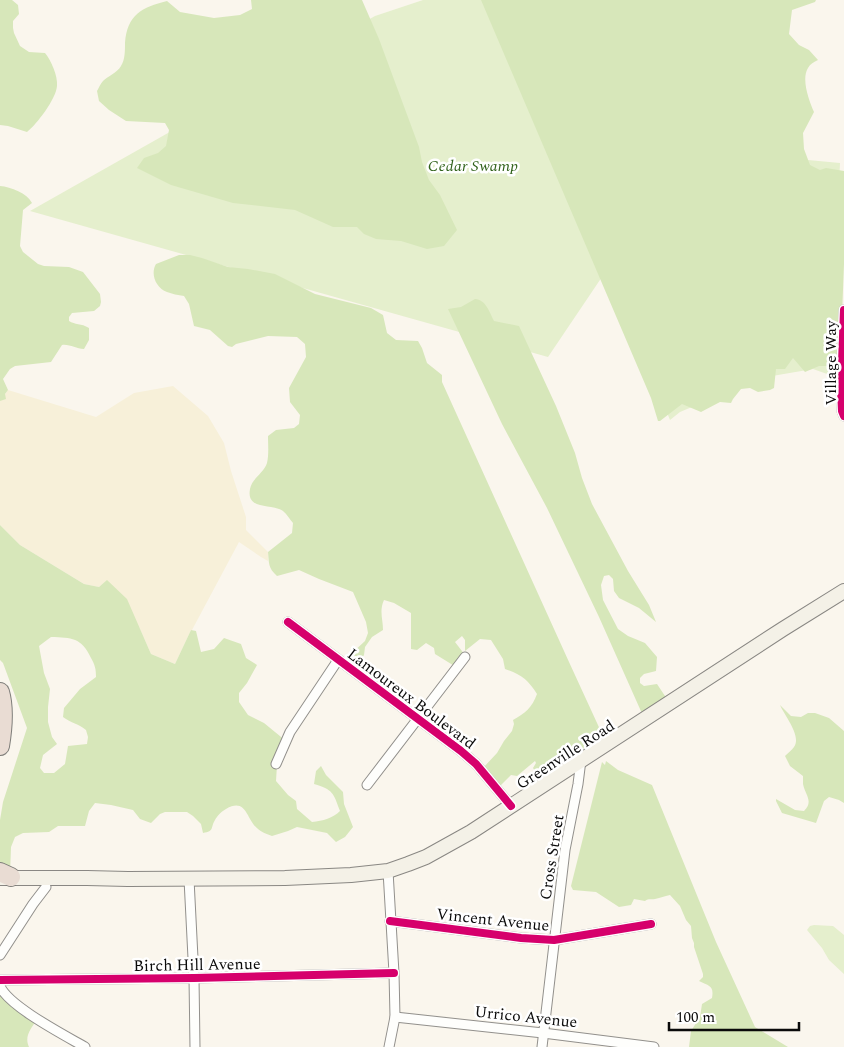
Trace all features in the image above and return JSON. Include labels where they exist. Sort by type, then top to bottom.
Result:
[{"type":"highway","points":[[0,692],[3,714],[0,746]]},
{"type":"main road","name":"Greenville Road","points":[[3,878],[128,880],[284,878],[388,871],[446,846],[844,591]]},
{"type":"main road","name":"Greenville Road","points":[[3,878],[46,886],[128,880]]},
{"type":"street","name":"Village Way","points":[[844,310],[841,389],[844,416]]},
{"type":"street","name":"Lamoureux Boulevard","points":[[288,622],[418,718],[476,764],[511,806]]},
{"type":"street","points":[[367,785],[465,657]]},
{"type":"street","points":[[276,764],[290,732],[338,660]]},
{"type":"street","name":"Cross Street","points":[[542,1047],[565,850],[581,760]]},
{"type":"street","points":[[388,871],[395,1017],[389,1047]]},
{"type":"street","points":[[190,879],[195,1047]]},
{"type":"street","points":[[0,955],[46,886]]},
{"type":"street","name":"Vincent Avenue","points":[[390,921],[520,938],[554,940],[651,924]]},
{"type":"street","name":"Birch Hill Avenue","points":[[0,980],[394,974]]},
{"type":"street","points":[[0,986],[2,992],[9,999],[52,1029],[85,1047]]},
{"type":"street","name":"Urrico Avenue","points":[[395,1017],[654,1047]]},
{"type":"shaded area","points":[[173,386],[208,416],[224,443],[246,517],[246,530],[268,552],[268,561],[239,542],[191,630],[175,664],[151,654],[140,629],[107,581],[99,587],[84,584],[20,545],[0,525],[0,401],[8,390],[96,417],[134,393]]},
{"type":"green space","points":[[0,0],[12,0],[18,5],[19,14],[13,21],[13,28],[20,46],[29,52],[45,53],[55,73],[57,86],[53,98],[41,117],[27,132],[0,125]]},
{"type":"green space","points":[[251,0],[362,0],[379,39],[419,147],[429,180],[440,195],[457,230],[444,246],[427,249],[401,241],[376,239],[364,234],[357,227],[333,227],[295,210],[233,203],[171,185],[137,168],[144,158],[158,153],[166,146],[169,130],[165,123],[126,121],[99,101],[97,91],[101,83],[117,71],[122,64],[126,33],[133,19],[137,14],[150,6],[167,1],[180,12],[214,18],[240,15],[252,9]]},
{"type":"green space","name":"Cedar Swamp","points":[[423,0],[772,0],[776,157],[840,163],[830,375],[813,369],[761,378],[680,412],[670,420],[608,268],[548,357],[30,211],[375,16]]},
{"type":"green space","points":[[481,0],[816,0],[792,10],[789,34],[799,45],[809,50],[818,60],[809,67],[805,78],[808,96],[814,112],[803,133],[804,149],[810,165],[820,170],[826,168],[844,171],[844,264],[840,366],[819,366],[805,372],[793,358],[785,369],[776,369],[774,388],[770,390],[758,392],[750,388],[741,389],[731,403],[720,402],[701,412],[682,404],[658,421],[651,398]]},
{"type":"green space","points":[[0,186],[18,191],[30,199],[32,203],[23,210],[20,246],[23,252],[38,264],[44,266],[69,267],[83,272],[100,294],[101,302],[100,306],[94,311],[72,313],[69,317],[69,321],[89,328],[89,340],[84,349],[62,345],[51,362],[15,366],[10,369],[3,379],[8,390],[5,394],[6,399],[0,401]]},
{"type":"green space","points":[[179,255],[190,255],[228,267],[275,274],[315,294],[371,308],[383,315],[387,333],[396,340],[418,341],[427,363],[442,375],[442,382],[603,736],[539,777],[533,768],[536,763],[535,761],[517,776],[511,775],[499,787],[482,769],[497,753],[512,731],[513,720],[528,710],[537,694],[524,678],[505,669],[503,659],[491,640],[480,639],[465,651],[465,640],[462,636],[455,642],[465,655],[456,667],[435,654],[434,648],[426,643],[417,650],[411,649],[411,613],[394,603],[384,600],[381,611],[383,630],[372,637],[365,647],[364,655],[354,669],[345,664],[351,654],[365,641],[368,633],[366,622],[353,592],[299,570],[277,576],[270,568],[268,552],[292,533],[293,523],[283,511],[256,504],[250,496],[251,485],[267,463],[268,436],[276,430],[294,428],[299,424],[300,415],[290,402],[289,388],[306,357],[305,344],[297,337],[268,336],[236,344],[232,347],[228,346],[210,330],[194,326],[189,304],[184,296],[163,290],[157,284],[154,276],[156,264]]},
{"type":"green space","points":[[475,299],[485,304],[494,321],[519,326],[556,406],[575,453],[592,504],[628,571],[649,605],[656,622],[639,608],[619,598],[614,591],[613,579],[609,575],[604,576],[601,585],[603,600],[618,629],[628,636],[645,643],[657,657],[656,671],[644,674],[640,678],[640,683],[644,686],[657,684],[669,702],[644,718],[599,617],[547,508],[502,424],[448,309],[461,307]]},
{"type":"green space","points":[[0,525],[20,545],[84,584],[99,587],[107,580],[127,599],[151,654],[175,664],[191,630],[196,631],[201,652],[214,649],[224,638],[241,644],[246,658],[257,665],[239,693],[239,702],[248,715],[264,723],[286,741],[277,765],[276,781],[296,801],[297,809],[312,822],[328,819],[340,811],[336,800],[329,790],[314,784],[316,771],[321,766],[326,775],[343,792],[344,804],[353,827],[345,837],[336,842],[327,833],[297,827],[272,836],[258,829],[242,808],[233,806],[218,815],[211,830],[203,833],[201,824],[187,812],[165,812],[160,814],[151,823],[140,819],[133,810],[95,803],[89,811],[85,826],[58,826],[49,832],[23,833],[15,837],[11,847],[10,875],[7,877],[0,862],[0,820],[3,802],[27,728],[3,663],[0,660]],"holes":[[[51,637],[79,642],[87,651],[93,663],[96,677],[80,689],[64,708],[63,717],[86,730],[87,744],[68,746],[65,764],[54,773],[44,773],[40,768],[43,755],[57,744],[52,737],[48,722],[50,689],[44,673],[39,646]]]},
{"type":"green space","points":[[780,705],[791,716],[801,717],[808,713],[815,713],[829,718],[844,731],[844,803],[829,797],[824,801],[816,823],[782,813],[776,801],[776,799],[795,810],[804,811],[809,801],[803,784],[803,776],[790,766],[785,756],[794,747],[796,737]]},
{"type":"green space","points":[[606,761],[618,770],[652,785],[716,942],[755,1027],[788,1047],[689,1047],[691,1031],[700,1017],[702,1004],[712,998],[712,989],[699,981],[703,974],[694,947],[691,926],[680,906],[670,895],[645,901],[634,899],[631,905],[619,907],[596,892],[573,890],[571,886],[602,762],[605,765]]},
{"type":"green space","points":[[810,926],[833,926],[844,935],[844,974],[829,960],[807,930]]},
{"type":"green space","points":[[0,983],[37,1019],[27,1039],[29,1047],[0,1047]]},
{"type":"cycle path","points":[[844,310],[841,389],[844,416]]},
{"type":"cycle path","points":[[288,622],[461,751],[476,764],[511,806]]},
{"type":"cycle path","points":[[390,921],[521,938],[554,940],[651,924]]},
{"type":"cycle path","points":[[0,980],[394,973]]}]
